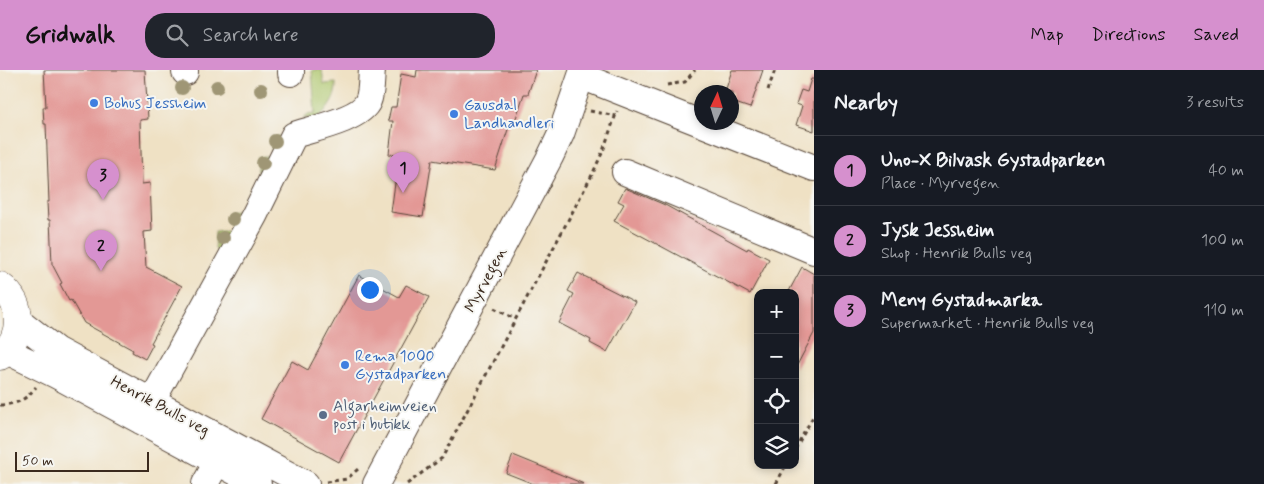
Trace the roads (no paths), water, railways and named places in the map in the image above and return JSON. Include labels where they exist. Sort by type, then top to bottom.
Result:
[{"type":"main road","points":[[0,286],[12,298],[18,320],[15,337],[3,354]]},
{"type":"street","points":[[146,411],[231,258],[294,135],[356,114],[368,101],[372,70]]},
{"type":"street","points":[[582,73],[814,168]]},
{"type":"street","name":"Myrvegen","points":[[376,484],[547,165],[561,134],[582,73]]},
{"type":"street","points":[[625,172],[814,251]]},
{"type":"street","name":"Henrik Bulls veg","points":[[18,320],[56,350],[146,411],[217,463],[258,484]]},
{"type":"street","name":"Henrik Bulls veg","points":[[3,354],[146,411]]},
{"type":"street","name":"Henrik Bulls veg","points":[[217,463],[306,484]]},
{"type":"place","name":"Bohus Jessheim","points":[[94,103]]},
{"type":"place","name":"Gausdal Landhandleri","points":[[454,114]]},
{"type":"place","name":"Uno-X Bilvask Gystadparken","points":[[403,193]]},
{"type":"place","name":"Meny Gystadmarka","points":[[103,200]]},
{"type":"place","name":"Jysk Jessheim","points":[[101,271]]},
{"type":"place","name":"Rema 1000 Gystadparken","points":[[345,365]]},
{"type":"place","name":"Algarheimveien post i butikk","points":[[323,415]]}]
